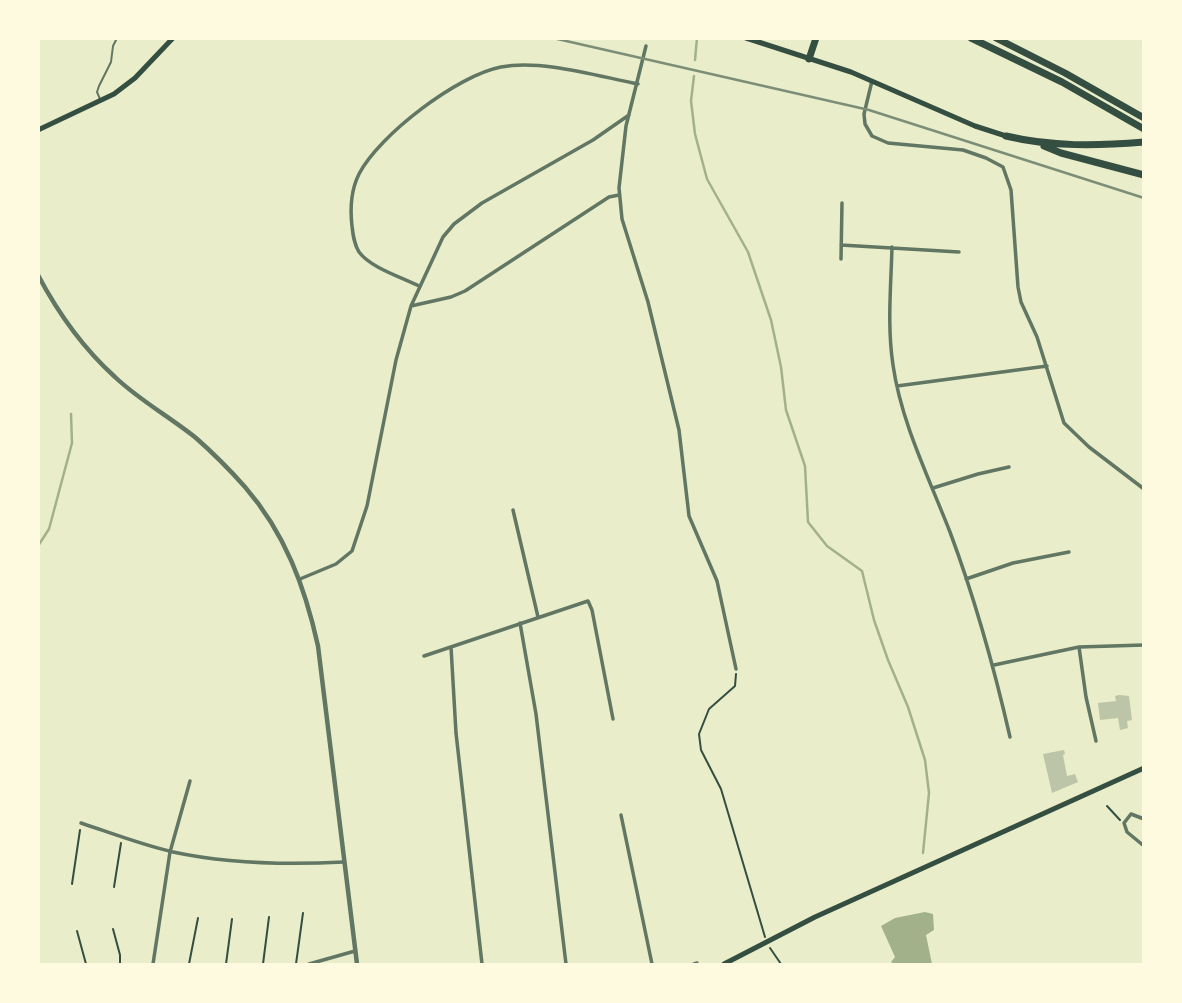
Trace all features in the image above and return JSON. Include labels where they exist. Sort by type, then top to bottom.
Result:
[{"type":"highway","points":[[809,59],[816,38]]},
{"type":"highway","points":[[971,38],[1062,82],[1143,129]]},
{"type":"highway","points":[[996,38],[1055,67],[1143,118]]},
{"type":"highway","points":[[1006,136],[1041,144],[1061,153],[1143,176]]},
{"type":"highway","points":[[1041,144],[1143,142]]},
{"type":"main road","points":[[38,131],[101,101],[135,78],[173,38]]},
{"type":"main road","points":[[746,38],[872,80],[975,126],[1006,136]]},
{"type":"main road","points":[[724,964],[816,917],[1143,768]]},
{"type":"street","points":[[646,46],[629,115],[619,195],[622,219],[648,302],[679,430],[689,516],[717,581],[736,669]]},
{"type":"street","points":[[419,286],[360,253],[354,240],[351,218],[354,187],[365,165],[413,116],[458,84],[498,67],[533,65],[638,84]]},
{"type":"street","points":[[872,80],[864,114],[865,124],[872,136],[888,143],[963,150],[1003,167],[1012,190],[1021,302],[1047,366],[1055,399],[1065,423],[1074,434],[1143,489]]},
{"type":"street","points":[[300,579],[336,564],[352,551],[367,506],[396,360],[411,306],[436,249],[454,224],[482,203],[593,140],[629,115]]},
{"type":"street","points":[[411,306],[465,291],[609,197],[619,195]]},
{"type":"street","points":[[841,259],[842,203]]},
{"type":"street","points":[[841,245],[959,252]]},
{"type":"street","points":[[892,247],[890,329],[897,386],[994,665],[1010,737]]},
{"type":"street","points":[[38,275],[54,304],[92,354],[116,378],[197,439],[246,488],[276,531],[300,579],[318,646],[357,964]]},
{"type":"street","points":[[897,386],[1047,366]]},
{"type":"street","points":[[933,488],[1009,467]]},
{"type":"street","points":[[513,510],[538,617]]},
{"type":"street","points":[[966,579],[1013,563],[1069,552]]},
{"type":"street","points":[[424,656],[587,601],[592,610],[613,719]]},
{"type":"street","points":[[520,622],[536,714],[566,964]]},
{"type":"street","points":[[994,665],[1079,647],[1143,645]]},
{"type":"street","points":[[451,647],[456,733],[482,964]]},
{"type":"street","points":[[1079,647],[1096,741]]},
{"type":"street","points":[[153,964],[170,852],[190,781]]},
{"type":"street","points":[[1143,819],[1131,814],[1124,822],[1127,832],[1143,846]]},
{"type":"street","points":[[621,815],[652,964]]},
{"type":"street","points":[[81,823],[170,852],[236,862],[344,862]]},
{"type":"street","points":[[309,964],[355,951]]},
{"type":"lane","points":[[101,101],[97,92],[111,62],[117,38]]},
{"type":"path","points":[[736,669],[735,686],[709,709],[699,734],[701,750],[727,806],[762,928]]},
{"type":"path","points":[[1107,806],[1124,822]]},
{"type":"path","points":[[72,884],[81,823]]},
{"type":"path","points":[[114,887],[122,837]]},
{"type":"path","points":[[296,964],[303,913]]},
{"type":"path","points":[[263,964],[269,917]]},
{"type":"path","points":[[189,964],[198,918]]},
{"type":"path","points":[[226,964],[232,919]]},
{"type":"path","points":[[113,929],[120,964]]},
{"type":"path","points":[[77,932],[86,964]]},
{"type":"path","points":[[777,960],[781,964]]},
{"type":"shaded area","points":[[925,912],[933,914],[934,930],[926,935],[932,964],[893,964],[891,962],[895,957],[881,926],[895,918]]},
{"type":"building","points":[[1115,696],[1129,696],[1132,720],[1127,721],[1128,728],[1120,730],[1118,718],[1100,720],[1098,703],[1116,701]]},
{"type":"building","points":[[1064,750],[1067,776],[1075,774],[1078,782],[1052,793],[1043,754]]},
{"type":"waterway","points":[[695,60],[697,38]]},
{"type":"waterway","points":[[694,76],[691,101],[695,134],[707,179],[748,252],[771,320],[781,367],[786,410],[805,466],[808,522],[827,546],[862,571],[874,620],[908,707],[925,760],[929,793],[923,853]]},
{"type":"waterway","points":[[38,546],[49,529],[72,443],[71,414]]},
{"type":"railway","points":[[553,38],[869,110],[1144,198]]}]
